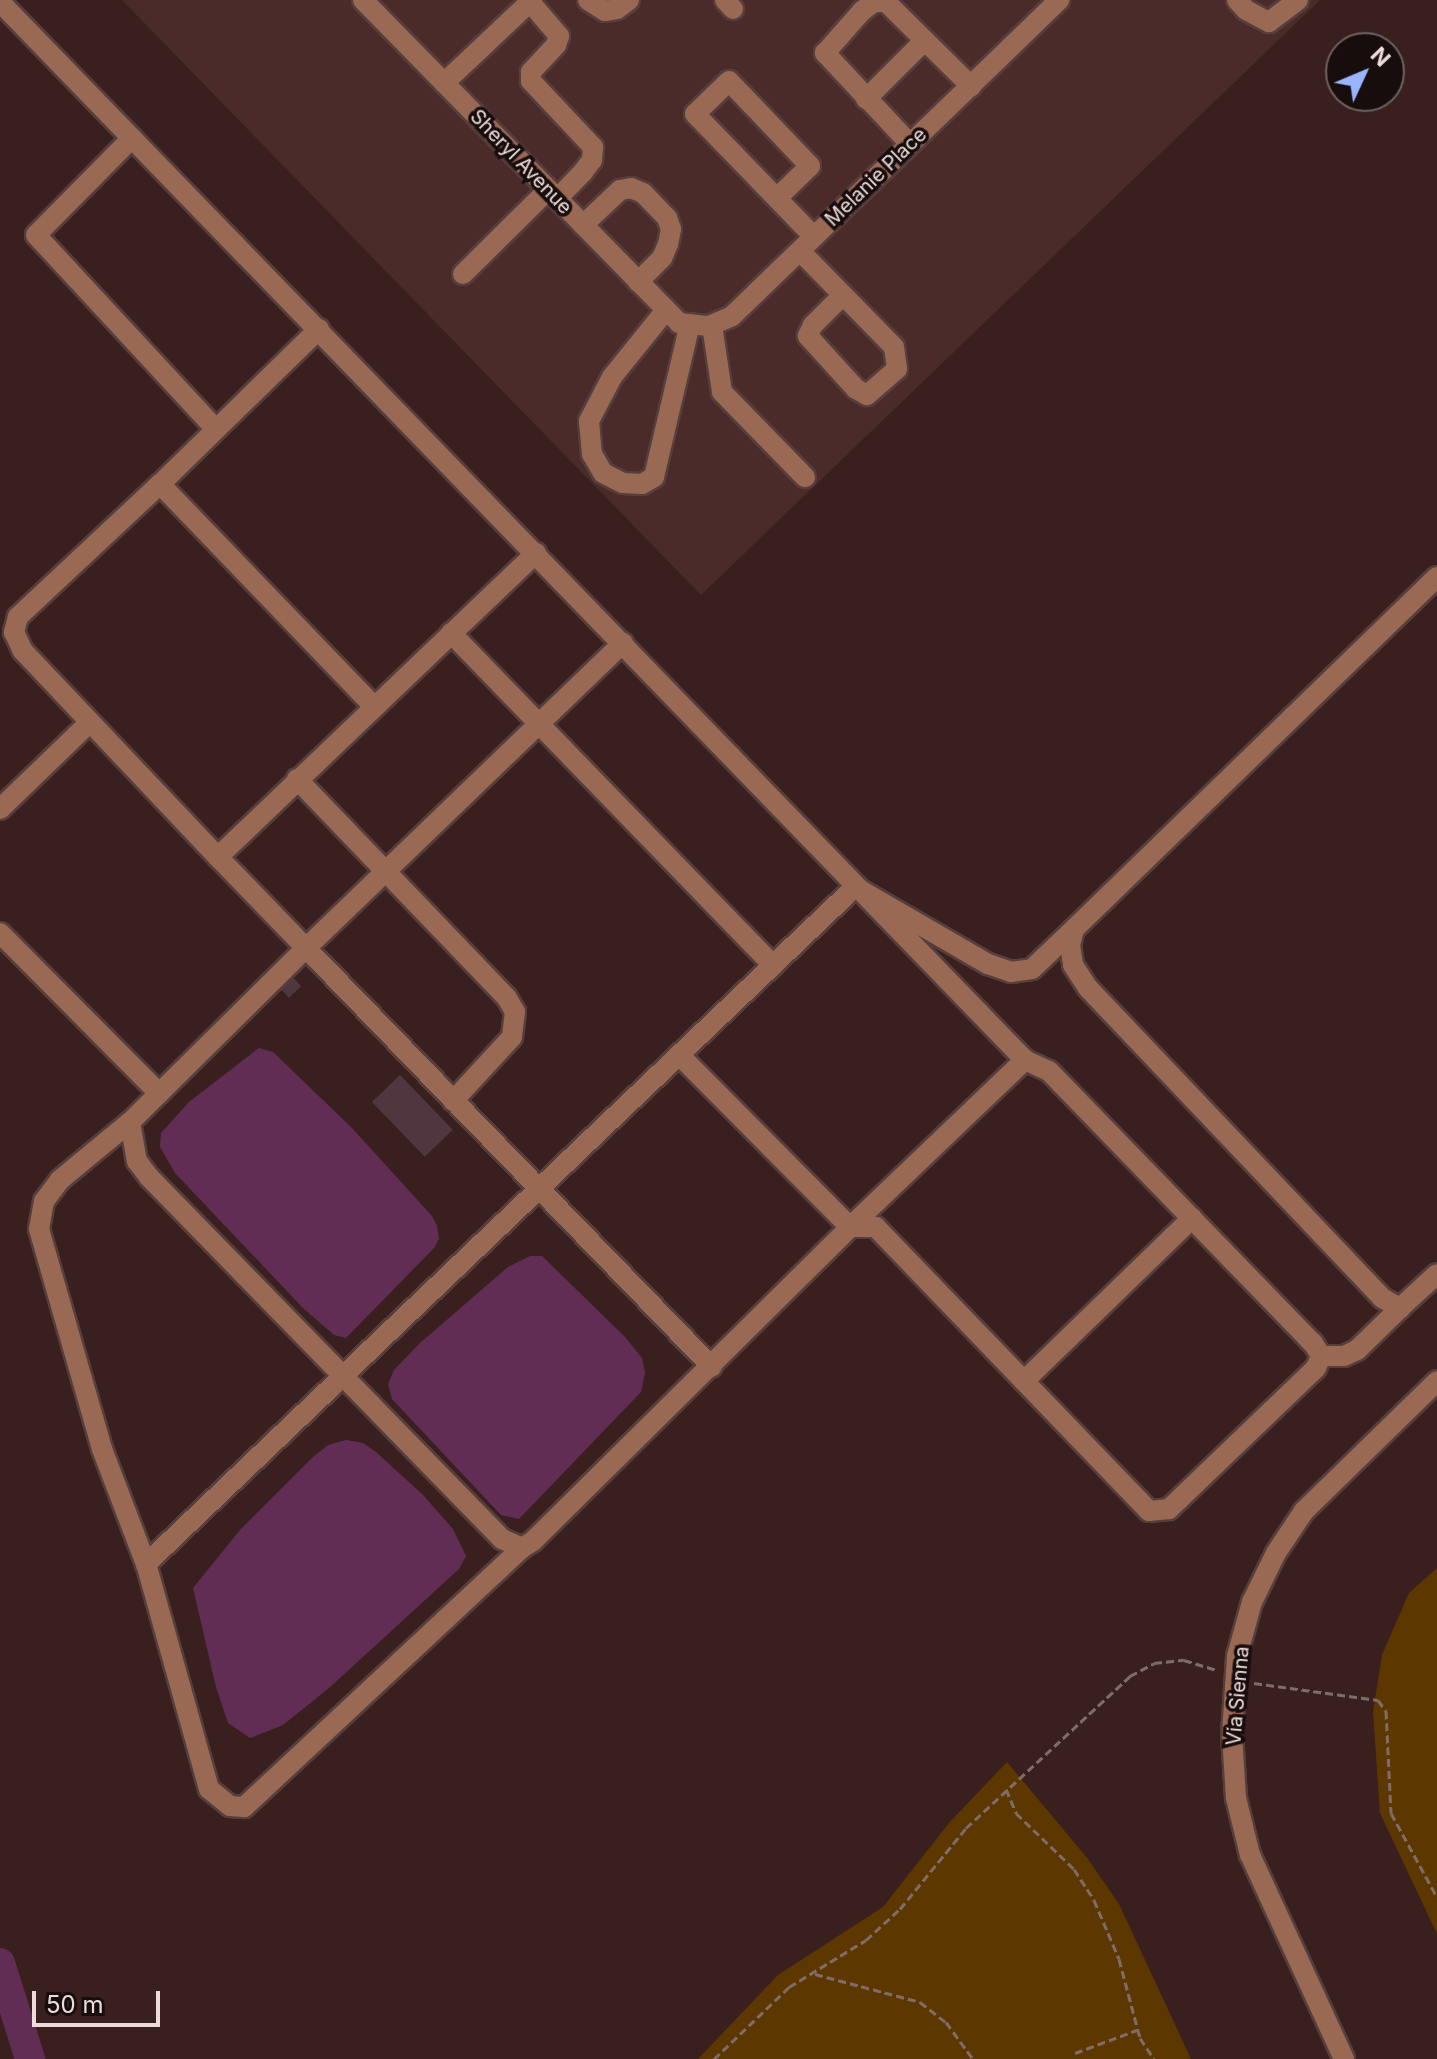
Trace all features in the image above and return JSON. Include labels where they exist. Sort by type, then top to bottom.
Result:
[{"type":"street","name":"Sheryl Avenue","points":[[363,0],[638,282],[678,319]]},
{"type":"street","points":[[588,0],[605,11],[617,9],[629,0]]},
{"type":"street","name":"Melanie Place","points":[[712,325],[732,316],[1059,0]]},
{"type":"street","points":[[1237,0],[1246,10],[1269,22],[1298,0]]},
{"type":"street","points":[[444,83],[531,1],[559,36],[556,45],[531,72],[531,81],[593,147],[592,160],[583,172],[552,194],[463,274]]},
{"type":"street","points":[[0,2],[623,643],[855,887],[1025,1060],[1049,1071],[1313,1343],[1321,1356]]},
{"type":"street","points":[[910,144],[825,53],[862,11],[874,2],[886,2],[971,86]]},
{"type":"street","points":[[866,99],[925,40]]},
{"type":"street","points":[[777,198],[810,166],[729,81],[695,114],[777,198],[843,295],[894,347],[898,358],[897,369],[867,395],[856,389],[808,336],[813,325],[843,295]]},
{"type":"street","points":[[132,138],[36,235],[215,428]]},
{"type":"street","points":[[583,225],[620,190],[631,188],[643,193],[667,218],[671,229],[662,258],[638,282]]},
{"type":"street","points":[[678,319],[712,325],[722,392],[805,477]]},
{"type":"street","points":[[678,319],[654,477],[642,484],[623,483],[603,473],[592,454],[589,421],[612,377],[678,319]]},
{"type":"street","points":[[319,329],[18,617],[14,632],[23,651],[218,857],[712,1367]]},
{"type":"street","points":[[160,484],[373,705]]},
{"type":"street","points":[[218,857],[373,705],[536,553]]},
{"type":"street","points":[[855,887],[988,964],[1011,972],[1032,969],[1437,577]]},
{"type":"street","points":[[451,633],[773,965]]},
{"type":"street","points":[[623,643],[130,1122],[60,1180],[44,1201],[39,1229],[102,1449],[146,1564],[209,1789],[230,1806],[244,1807],[712,1367],[850,1227],[1025,1060]]},
{"type":"street","points":[[0,809],[90,722]]},
{"type":"street","points":[[297,779],[507,998],[515,1012],[512,1037],[453,1101]]},
{"type":"street","points":[[146,1564],[541,1191],[855,887]]},
{"type":"street","points":[[1074,929],[1070,945],[1073,965],[1088,988],[1382,1298],[1400,1308]]},
{"type":"street","points":[[0,933],[159,1093]]},
{"type":"street","points":[[680,1056],[850,1227],[876,1227],[1149,1511],[1169,1509],[1181,1499],[1316,1368],[1321,1356]]},
{"type":"street","points":[[130,1122],[137,1161],[149,1177],[502,1539],[522,1548]]},
{"type":"street","points":[[1024,1381],[1192,1218]]},
{"type":"street","points":[[1321,1356],[1344,1356],[1357,1350],[1437,1274]]},
{"type":"street","name":"Via Sienna","points":[[1344,2059],[1250,1855],[1236,1798],[1232,1734],[1237,1656],[1252,1602],[1304,1511],[1437,1381]]},
{"type":"path","points":[[714,2059],[789,1987],[866,1940],[900,1909],[966,1828],[1006,1789],[1130,1676],[1154,1663],[1184,1660],[1236,1678],[1378,1700],[1386,1711],[1391,1813],[1437,1897]]},
{"type":"path","points":[[1006,1789],[1016,1813],[1074,1869],[1094,1900],[1119,1959],[1137,2030],[1154,2059]]},
{"type":"path","points":[[814,1973],[920,2002],[946,2022],[973,2059]]},
{"type":"path","points":[[1075,2053],[1137,2030]]},
{"type":"shaded area","points":[[122,0],[1320,0],[701,595]]},
{"type":"shaded area","points":[[259,1048],[273,1052],[352,1128],[432,1216],[437,1226],[439,1239],[434,1248],[346,1338],[334,1335],[303,1308],[175,1173],[160,1147],[161,1133],[189,1102]]},
{"type":"shaded area","points":[[530,1256],[542,1256],[625,1337],[642,1358],[645,1373],[641,1392],[519,1519],[501,1515],[392,1399],[388,1384],[394,1370],[420,1343],[508,1267]]},
{"type":"shaded area","points":[[346,1440],[363,1443],[376,1452],[423,1495],[453,1529],[466,1556],[459,1569],[329,1688],[283,1725],[250,1738],[228,1723],[216,1687],[193,1588],[240,1530],[313,1457],[328,1445]]},
{"type":"shaded area","points":[[1437,1568],[1437,1934],[1380,1813],[1373,1712],[1382,1655],[1409,1593]]},
{"type":"shaded area","points":[[1007,1762],[1088,1859],[1119,1904],[1191,2059],[698,2059],[778,1975],[883,1907],[949,1823]]},
{"type":"building","points":[[289,973],[301,986],[289,998],[277,985]]},
{"type":"building","points":[[400,1075],[453,1130],[425,1157],[372,1102]]},
{"type":"waterway","points":[[0,1963],[30,2059]]}]
